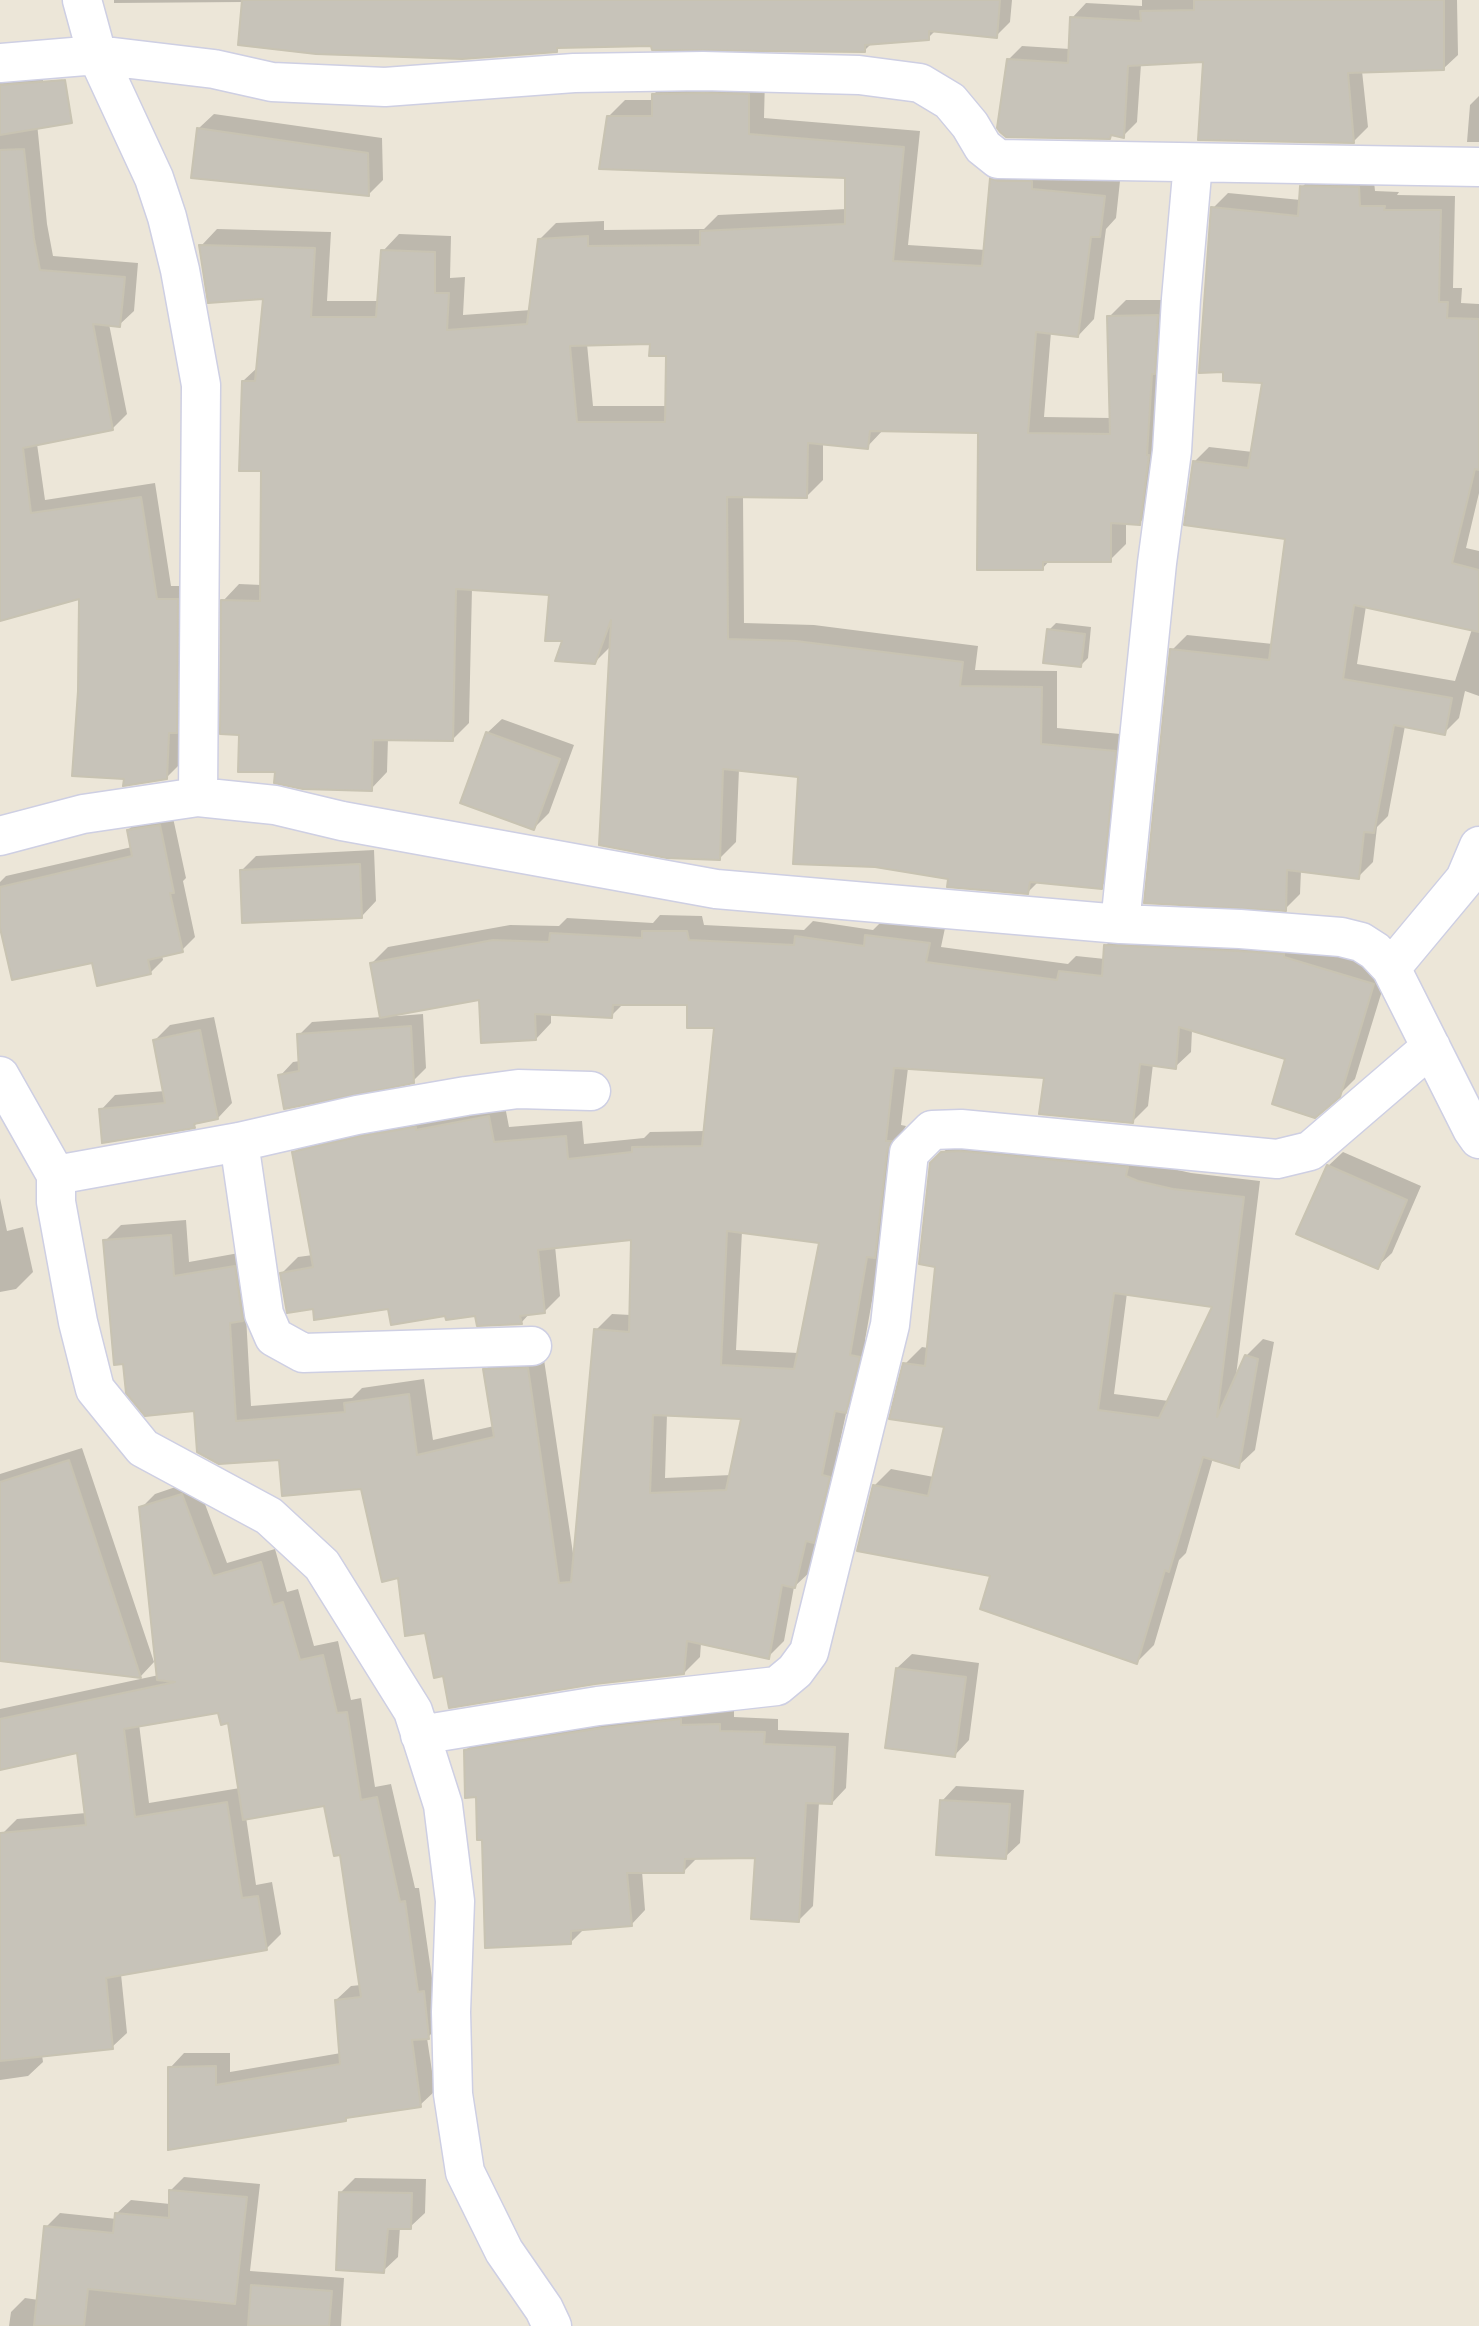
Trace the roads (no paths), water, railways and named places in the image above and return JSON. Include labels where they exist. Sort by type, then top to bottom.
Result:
[{"type":"street","points":[[82,0],[97,55],[132,127],[163,204],[180,270],[201,385],[198,797]]},
{"type":"street","points":[[0,63],[97,55],[214,69],[272,82],[385,87],[574,73],[703,71],[859,75],[920,83],[950,101],[970,125],[983,147],[998,159],[1479,167]]},
{"type":"street","points":[[1120,923],[1157,563],[1172,451],[1193,163]]},
{"type":"street","points":[[0,836],[83,814],[198,797],[275,805],[342,821],[716,889],[1120,923],[1341,937],[1375,951],[1391,968],[1479,1139]]},
{"type":"street","points":[[1391,968],[1465,879],[1479,846]]},
{"type":"street","points":[[420,1735],[598,1706],[777,1686],[795,1671],[809,1652],[890,1325],[909,1153],[932,1130],[961,1129],[1277,1159],[1310,1151],[1431,1047]]},
{"type":"street","points":[[0,1076],[56,1175],[58,1215],[78,1322],[96,1389],[143,1448],[269,1516],[322,1565],[413,1711],[443,1805],[456,1901],[451,2012],[453,2094],[465,2172],[504,2250],[544,2309],[552,2326]]},
{"type":"street","points":[[56,1175],[239,1142],[357,1115],[466,1096],[518,1089],[591,1091]]},
{"type":"street","points":[[239,1142],[264,1314],[274,1337],[303,1353],[533,1346]]}]
